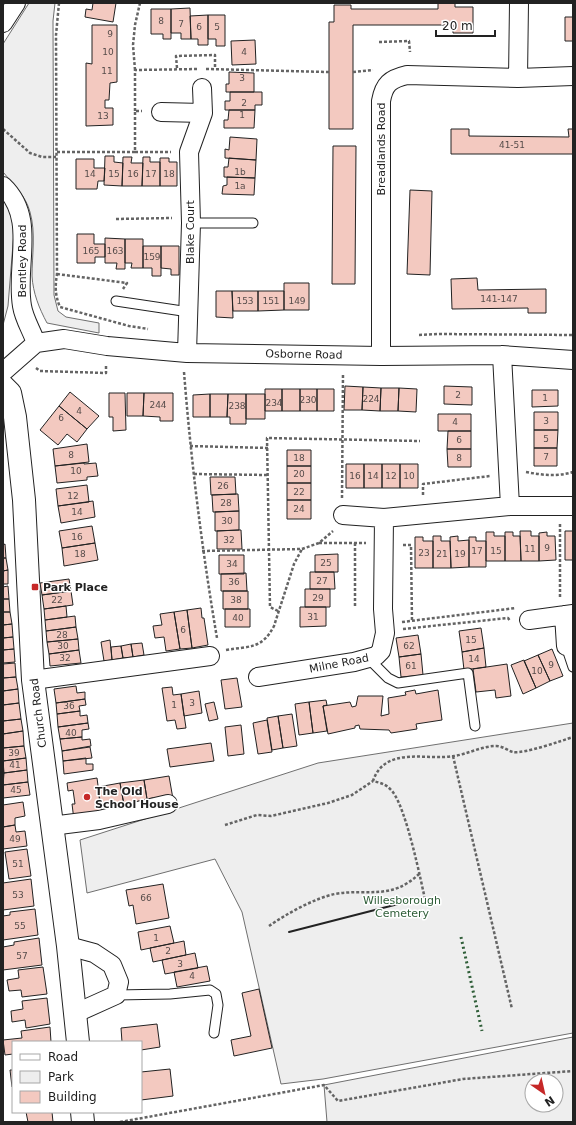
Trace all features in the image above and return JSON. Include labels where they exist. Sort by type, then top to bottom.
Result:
[{"type":"street","points":[[3,23],[16,3]]},
{"type":"street","points":[[518,78],[520,3]]},
{"type":"street","name":"Breadlands Road","points":[[381,356],[380,101],[383,89],[390,80],[407,75],[518,78],[573,76]]},
{"type":"street","name":"Blake Court","points":[[187,353],[190,220],[189,152],[203,114],[202,88]]},
{"type":"street","points":[[161,112],[203,114]]},
{"type":"street","name":"Bentley Road","points":[[3,186],[9,192],[17,205],[22,221],[24,236],[20,273],[22,306],[36,344]]},
{"type":"street","name":"Osborne Road","points":[[36,344],[64,339],[107,346],[187,353],[381,356],[502,355],[573,360]]},
{"type":"street","points":[[3,372],[36,344]]},
{"type":"street","points":[[502,355],[510,506]]},
{"type":"street","name":"Church Road","points":[[3,386],[10,393],[13,405],[24,500],[33,680],[68,946],[78,1041]]},
{"type":"street","points":[[343,515],[384,518],[510,506],[567,506]]},
{"type":"street","name":"Milne Road","points":[[258,677],[354,662],[376,656],[382,651],[384,628],[382,544],[384,518]]},
{"type":"street","points":[[525,614],[565,610],[566,646]]},
{"type":"street","points":[[33,680],[214,653]]},
{"type":"street","points":[[52,826],[99,820],[168,804]]},
{"type":"street","points":[[68,946],[94,953],[112,965],[119,982],[116,995],[76,1013]]},
{"type":"lane","points":[[190,220],[253,223]]},
{"type":"lane","points":[[116,301],[189,312]]},
{"type":"lane","points":[[566,646],[573,667]]},
{"type":"lane","points":[[368,658],[388,678],[398,683],[468,673],[475,726]]},
{"type":"lane","points":[[116,995],[170,994],[210,990],[216,994],[218,1005],[214,1033]]},
{"type":"path","points":[[59,3],[56,35],[57,274],[55,290],[60,307],[129,326],[151,330]]},
{"type":"path","points":[[134,70],[133,45],[135,25],[140,3]]},
{"type":"path","points":[[380,42],[409,41],[410,52]]},
{"type":"path","points":[[176,68],[176,56],[215,55],[215,69]]},
{"type":"path","points":[[353,72],[373,70]]},
{"type":"path","points":[[135,152],[135,111],[161,112]]},
{"type":"path","points":[[3,128],[30,152],[42,157],[56,157]]},
{"type":"path","points":[[56,152],[189,152]]},
{"type":"path","points":[[116,219],[190,220]]},
{"type":"path","points":[[57,274],[127,283],[116,301]]},
{"type":"path","points":[[187,353],[184,371],[190,446],[214,653],[256,645],[264,642],[274,626],[294,564],[302,549]]},
{"type":"path","points":[[319,543],[342,524],[341,440],[343,374]]},
{"type":"path","points":[[278,611],[270,607],[268,549],[269,448],[267,438],[420,441]]},
{"type":"path","points":[[190,446],[269,448]]},
{"type":"path","points":[[423,515],[423,484],[491,476],[509,470],[545,475],[564,475],[573,472]]},
{"type":"path","points":[[194,474],[268,475]]},
{"type":"path","points":[[565,610],[567,506]]},
{"type":"path","points":[[202,551],[302,549],[319,543],[411,545],[412,622]]},
{"type":"path","points":[[355,543],[355,608]]},
{"type":"path","points":[[384,628],[412,622],[525,614]]},
{"type":"path","points":[[384,628],[407,628],[508,618],[513,624],[525,614]]},
{"type":"path","points":[[225,825],[257,815],[271,816],[352,796],[373,781],[374,777],[383,767],[396,758],[412,755],[425,758],[453,756],[497,746],[513,752],[528,750],[573,737]]},
{"type":"path","points":[[453,756],[512,1009]]},
{"type":"path","points":[[373,781],[385,784],[393,792],[400,806],[426,904]]},
{"type":"path","points":[[269,926],[281,917],[323,897],[348,892],[389,892],[398,888],[419,873]]},
{"type":"path","points":[[120,1122],[324,1085],[338,1101],[463,1079],[573,1071]]},
{"type":"green space","points":[[29,3],[55,3],[53,21],[54,295],[58,311],[66,317],[99,323],[99,333],[47,323],[37,300],[32,276],[33,228],[30,212],[22,195],[3,172],[3,44]]},
{"type":"green space","points":[[3,199],[15,219],[8,306],[3,325]]},
{"type":"green space","name":"Willesborough Cemetery","points":[[573,723],[573,1033],[323,1079],[281,1084],[242,912],[215,859],[87,893],[80,840],[318,763]]},
{"type":"green space","points":[[573,1037],[573,1122],[327,1122],[324,1085]]},
{"type":"building","points":[[93,3],[116,3],[113,22],[85,17],[86,9],[92,10]]},
{"type":"building","points":[[438,3],[455,3],[455,7],[473,7],[473,33],[453,33],[453,25],[353,25],[353,129],[329,129],[329,22],[334,22],[334,5],[351,5],[351,9],[438,9]]},
{"type":"building","points":[[190,8],[191,39],[181,39],[181,33],[171,33],[171,9]]},
{"type":"building","points":[[151,9],[171,9],[171,39],[163,39],[163,34],[151,34]]},
{"type":"building","points":[[208,15],[208,45],[198,45],[198,39],[191,39],[190,16]]},
{"type":"building","points":[[208,15],[225,15],[225,46],[216,46],[216,39],[208,39]]},
{"type":"building","points":[[565,17],[573,17],[573,41],[565,41]]},
{"type":"building","points":[[92,25],[117,25],[117,82],[110,83],[109,100],[105,100],[105,108],[113,108],[113,125],[86,126],[86,63],[92,64]]},
{"type":"building","points":[[255,40],[256,64],[232,65],[231,41]]},
{"type":"building","points":[[229,72],[254,73],[254,92],[226,92],[226,84],[229,84]]},
{"type":"building","points":[[230,92],[262,92],[262,105],[255,105],[255,110],[225,110],[225,101],[230,101]]},
{"type":"building","points":[[229,110],[255,110],[254,128],[224,128],[224,120],[228,120]]},
{"type":"building","points":[[451,129],[469,129],[469,136],[569,137],[568,129],[573,129],[573,154],[451,154]]},
{"type":"building","points":[[230,137],[257,139],[256,160],[225,158],[225,149],[229,150]]},
{"type":"building","points":[[333,146],[356,146],[355,284],[332,284]]},
{"type":"building","points":[[105,156],[114,156],[114,162],[123,163],[122,186],[104,185]]},
{"type":"building","points":[[123,157],[132,157],[131,163],[143,163],[142,186],[122,186]]},
{"type":"building","points":[[143,157],[150,157],[150,162],[160,162],[160,186],[142,186]]},
{"type":"building","points":[[160,158],[169,158],[169,162],[177,162],[177,186],[160,186]]},
{"type":"building","points":[[229,158],[256,160],[255,178],[224,177],[224,167],[228,167]]},
{"type":"building","points":[[76,159],[94,159],[94,168],[105,168],[104,181],[98,181],[97,189],[76,189]]},
{"type":"building","points":[[227,177],[255,178],[254,195],[222,194],[223,186],[227,185]]},
{"type":"building","points":[[410,190],[432,191],[430,275],[407,274]]},
{"type":"building","points":[[77,234],[94,234],[94,244],[105,244],[105,257],[95,257],[95,263],[77,263]]},
{"type":"building","points":[[105,238],[125,239],[125,269],[116,269],[117,263],[105,263]]},
{"type":"building","points":[[125,239],[143,239],[143,268],[131,268],[132,263],[125,263]]},
{"type":"building","points":[[143,246],[161,246],[161,276],[152,276],[152,268],[143,268]]},
{"type":"building","points":[[161,246],[179,246],[179,275],[171,275],[171,269],[161,268]]},
{"type":"building","points":[[477,278],[478,290],[546,289],[546,313],[528,313],[528,308],[452,309],[451,279]]},
{"type":"building","points":[[284,283],[309,283],[309,310],[284,310]]},
{"type":"building","points":[[216,291],[232,291],[233,318],[216,317]]},
{"type":"building","points":[[232,291],[258,291],[258,311],[233,311]]},
{"type":"building","points":[[258,291],[284,291],[284,310],[258,311]]},
{"type":"building","points":[[345,386],[363,387],[362,410],[344,410]]},
{"type":"building","points":[[444,386],[472,387],[472,405],[444,404]]},
{"type":"building","points":[[363,387],[381,388],[380,411],[362,410]]},
{"type":"building","points":[[381,388],[399,388],[398,411],[380,411]]},
{"type":"building","points":[[399,388],[417,389],[416,412],[398,411]]},
{"type":"building","points":[[265,389],[282,389],[282,411],[265,411]]},
{"type":"building","points":[[282,389],[300,389],[300,411],[282,411]]},
{"type":"building","points":[[300,389],[317,389],[317,411],[300,411]]},
{"type":"building","points":[[317,389],[334,389],[334,411],[317,411]]},
{"type":"building","points":[[532,390],[558,390],[558,406],[532,407]]},
{"type":"building","points":[[70,392],[99,416],[87,429],[59,406]]},
{"type":"building","points":[[109,393],[125,393],[126,430],[113,431],[113,417],[109,417]]},
{"type":"building","points":[[127,393],[144,393],[143,416],[127,416]]},
{"type":"building","points":[[144,393],[173,393],[173,421],[160,421],[160,417],[143,416]]},
{"type":"building","points":[[210,394],[210,417],[193,417],[193,395]]},
{"type":"building","points":[[210,394],[228,394],[227,417],[210,417]]},
{"type":"building","points":[[228,394],[246,394],[246,424],[230,424],[230,417],[227,417]]},
{"type":"building","points":[[246,394],[265,394],[265,419],[246,419]]},
{"type":"building","points":[[59,406],[87,429],[77,442],[67,434],[58,445],[40,430]]},
{"type":"building","points":[[534,412],[558,412],[558,430],[534,430]]},
{"type":"building","points":[[438,414],[471,414],[471,431],[438,431]]},
{"type":"building","points":[[534,430],[558,430],[557,448],[534,448]]},
{"type":"building","points":[[448,431],[471,431],[471,449],[447,449]]},
{"type":"building","points":[[87,444],[89,462],[55,466],[53,449]]},
{"type":"building","points":[[534,448],[557,448],[557,466],[534,466]]},
{"type":"building","points":[[447,449],[471,449],[471,467],[448,467]]},
{"type":"building","points":[[287,450],[311,450],[311,466],[287,466]]},
{"type":"building","points":[[96,463],[98,476],[87,477],[87,480],[57,483],[55,466]]},
{"type":"building","points":[[346,464],[364,464],[364,488],[346,488]]},
{"type":"building","points":[[364,464],[382,464],[382,488],[364,488]]},
{"type":"building","points":[[382,464],[400,464],[400,488],[382,488]]},
{"type":"building","points":[[400,464],[418,464],[418,488],[400,488]]},
{"type":"building","points":[[287,466],[311,466],[311,483],[287,483]]},
{"type":"building","points":[[210,477],[235,477],[236,494],[211,495]]},
{"type":"building","points":[[287,483],[311,483],[311,500],[287,500]]},
{"type":"building","points":[[87,485],[89,502],[58,506],[56,489]]},
{"type":"building","points":[[238,494],[239,511],[213,512],[212,495]]},
{"type":"building","points":[[287,500],[311,500],[311,519],[287,519]]},
{"type":"building","points":[[93,501],[95,517],[61,523],[58,506]]},
{"type":"building","points":[[239,511],[239,530],[215,531],[215,512]]},
{"type":"building","points":[[92,526],[95,543],[62,548],[59,531]]},
{"type":"building","points":[[241,530],[242,549],[217,549],[217,531]]},
{"type":"building","points":[[520,531],[531,531],[531,536],[539,536],[539,561],[521,561]]},
{"type":"building","points":[[565,531],[573,531],[573,560],[565,560]]},
{"type":"building","points":[[486,532],[494,532],[494,536],[505,536],[505,561],[486,561]]},
{"type":"building","points":[[505,532],[513,532],[513,536],[520,536],[521,561],[505,561]]},
{"type":"building","points":[[547,532],[547,536],[555,536],[556,560],[539,561],[539,533]]},
{"type":"building","points":[[433,536],[441,536],[441,541],[450,541],[451,568],[433,568]]},
{"type":"building","points":[[458,536],[458,541],[469,540],[469,567],[451,568],[450,537]]},
{"type":"building","points":[[415,537],[423,537],[423,541],[433,541],[433,568],[415,568]]},
{"type":"building","points":[[469,537],[476,537],[476,541],[486,541],[486,567],[469,567]]},
{"type":"building","points":[[95,543],[98,560],[64,566],[62,548]]},
{"type":"building","points":[[5,544],[6,558],[3,558],[3,545]]},
{"type":"building","points":[[338,554],[338,572],[315,572],[315,555]]},
{"type":"building","points":[[219,555],[244,555],[244,574],[219,574]]},
{"type":"building","points":[[3,558],[6,558],[8,570],[3,571]]},
{"type":"building","points":[[8,570],[8,584],[3,584],[3,571]]},
{"type":"building","points":[[310,572],[334,572],[335,589],[310,589]]},
{"type":"building","points":[[246,573],[247,591],[221,591],[221,574]]},
{"type":"building","points":[[69,579],[71,591],[42,595],[40,583]]},
{"type":"building","points":[[8,586],[9,599],[3,599],[3,587]]},
{"type":"building","points":[[305,589],[330,589],[330,607],[305,607]]},
{"type":"building","points":[[71,591],[73,605],[44,609],[42,595]]},
{"type":"building","points":[[223,591],[248,591],[248,609],[223,609]]},
{"type":"building","points":[[3,599],[9,599],[10,612],[3,612]]},
{"type":"building","points":[[66,606],[67,617],[45,620],[44,609]]},
{"type":"building","points":[[300,607],[326,607],[326,626],[300,627]]},
{"type":"building","points":[[201,608],[208,645],[192,648],[187,610]]},
{"type":"building","points":[[225,609],[250,609],[250,627],[225,627]]},
{"type":"building","points":[[187,610],[192,648],[180,649],[174,612]]},
{"type":"building","points":[[3,612],[10,612],[12,624],[3,625]]},
{"type":"building","points":[[174,612],[180,649],[166,651],[164,637],[155,638],[153,626],[162,625],[160,614]]},
{"type":"building","points":[[75,616],[76,627],[46,631],[45,620]]},
{"type":"building","points":[[12,624],[13,637],[3,638],[3,625]]},
{"type":"building","points":[[76,627],[78,639],[47,642],[46,631]]},
{"type":"building","points":[[481,628],[484,648],[462,652],[459,631]]},
{"type":"building","points":[[418,635],[421,654],[399,657],[396,638]]},
{"type":"building","points":[[13,637],[14,649],[3,650],[3,638]]},
{"type":"building","points":[[78,639],[79,650],[49,654],[47,642]]},
{"type":"building","points":[[110,640],[112,660],[104,661],[101,642]]},
{"type":"building","points":[[142,643],[144,655],[133,657],[131,644]]},
{"type":"building","points":[[131,644],[133,657],[123,658],[121,646]]},
{"type":"building","points":[[121,646],[123,658],[112,660],[111,647]]},
{"type":"building","points":[[484,648],[486,667],[464,670],[462,652]]},
{"type":"building","points":[[14,649],[15,662],[3,663],[3,650]]},
{"type":"building","points":[[552,649],[563,676],[550,681],[538,655]]},
{"type":"building","points":[[79,650],[81,663],[50,666],[49,654]]},
{"type":"building","points":[[421,654],[423,675],[401,677],[399,657]]},
{"type":"building","points":[[538,655],[550,681],[536,688],[524,661]]},
{"type":"building","points":[[524,660],[536,688],[523,694],[511,665]]},
{"type":"building","points":[[15,663],[16,677],[3,678],[3,664]]},
{"type":"building","points":[[507,664],[511,696],[496,698],[495,690],[476,692],[473,669]]},
{"type":"building","points":[[16,677],[18,689],[3,691],[3,678]]},
{"type":"building","points":[[237,678],[242,707],[225,709],[221,680]]},
{"type":"building","points":[[76,686],[77,693],[85,692],[85,699],[56,703],[54,689]]},
{"type":"building","points":[[172,687],[173,695],[181,694],[186,728],[177,729],[175,720],[167,721],[162,688]]},
{"type":"building","points":[[18,689],[19,703],[3,705],[3,691]]},
{"type":"building","points":[[415,690],[416,694],[438,690],[442,720],[416,724],[417,729],[391,733],[389,730],[360,729],[359,725],[355,726],[355,728],[328,734],[323,706],[350,702],[352,707],[356,706],[358,696],[383,696],[381,716],[389,714],[388,698],[406,695],[405,692]]},
{"type":"building","points":[[199,691],[202,713],[184,716],[181,694]]},
{"type":"building","points":[[85,699],[86,705],[79,706],[80,711],[57,714],[56,703]]},
{"type":"building","points":[[326,700],[327,705],[323,706],[327,731],[313,733],[309,702]]},
{"type":"building","points":[[214,702],[218,719],[209,721],[205,704]]},
{"type":"building","points":[[309,702],[313,733],[299,735],[295,704]]},
{"type":"building","points":[[19,703],[21,719],[3,721],[3,705]]},
{"type":"building","points":[[80,711],[80,716],[87,715],[88,723],[58,727],[57,714]]},
{"type":"building","points":[[292,714],[297,746],[283,748],[278,716]]},
{"type":"building","points":[[278,716],[283,748],[272,750],[267,718]]},
{"type":"building","points":[[21,719],[23,731],[3,734],[3,721]]},
{"type":"building","points":[[267,720],[272,752],[258,754],[253,723]]},
{"type":"building","points":[[88,723],[89,729],[82,730],[82,737],[60,739],[58,727]]},
{"type":"building","points":[[241,725],[244,754],[228,756],[225,727]]},
{"type":"building","points":[[23,731],[24,746],[3,748],[3,734]]},
{"type":"building","points":[[82,737],[82,740],[90,739],[91,746],[62,751],[60,739]]},
{"type":"building","points":[[211,743],[214,761],[170,767],[167,749]]},
{"type":"building","points":[[24,746],[26,758],[3,761],[3,748]]},
{"type":"building","points":[[90,747],[92,758],[63,761],[62,751]]},
{"type":"building","points":[[26,758],[27,770],[4,773],[3,761]]},
{"type":"building","points":[[86,758],[86,764],[93,764],[93,770],[64,774],[63,761]]},
{"type":"building","points":[[27,770],[28,782],[3,785],[4,773]]},
{"type":"building","points":[[169,776],[173,799],[154,803],[153,798],[147,799],[144,780]]},
{"type":"building","name":"The Old School House","points":[[97,778],[102,816],[74,820],[72,804],[75,804],[73,790],[68,791],[67,783]]},
{"type":"building","points":[[144,780],[147,799],[124,805],[120,783]]},
{"type":"building","points":[[28,782],[30,795],[3,798],[3,785]]},
{"type":"building","points":[[120,783],[124,805],[113,807],[113,803],[100,805],[98,787]]},
{"type":"building","points":[[23,802],[25,816],[15,818],[15,825],[3,827],[3,805]]},
{"type":"building","points":[[15,825],[16,832],[25,831],[27,846],[3,849],[3,827]]},
{"type":"building","points":[[27,849],[31,876],[9,879],[5,852]]},
{"type":"building","points":[[31,879],[34,906],[3,910],[3,883]]},
{"type":"building","points":[[163,884],[169,918],[136,924],[133,905],[129,906],[126,890]]},
{"type":"building","points":[[35,909],[38,935],[3,940],[3,916],[10,915],[10,912]]},
{"type":"building","points":[[170,926],[174,943],[141,950],[138,932]]},
{"type":"building","points":[[39,938],[42,965],[3,970],[3,947],[14,945],[14,942]]},
{"type":"building","points":[[184,941],[186,955],[153,962],[150,948]]},
{"type":"building","points":[[195,953],[198,968],[165,974],[162,960]]},
{"type":"building","points":[[207,966],[210,981],[177,987],[174,972]]},
{"type":"building","points":[[43,967],[47,994],[22,997],[21,990],[9,991],[7,980],[19,978],[18,970]]},
{"type":"building","points":[[259,989],[272,1048],[234,1056],[231,1040],[251,1036],[242,993]]},
{"type":"building","points":[[47,998],[50,1024],[26,1028],[25,1020],[12,1022],[11,1011],[23,1009],[22,1001]]},
{"type":"building","points":[[157,1024],[160,1047],[142,1050],[142,1041],[122,1041],[121,1028]]},
{"type":"building","points":[[50,1027],[51,1041],[12,1041],[12,1054],[5,1055],[3,1040],[22,1038],[21,1031]]},
{"type":"building","points":[[170,1069],[173,1096],[142,1100],[142,1072]]},
{"type":"building","points":[[10,1070],[12,1070],[12,1087]]},
{"type":"building","points":[[26,1113],[52,1113],[53,1122],[28,1122]]},
{"type":"hedge","points":[[461,937],[482,1031]]},
{"type":"wall","points":[[289,932],[410,901]]},
{"type":"place","name":"Park Place","points":[[35,587]]},
{"type":"place","name":"The Old School House","points":[[87,797]]}]
